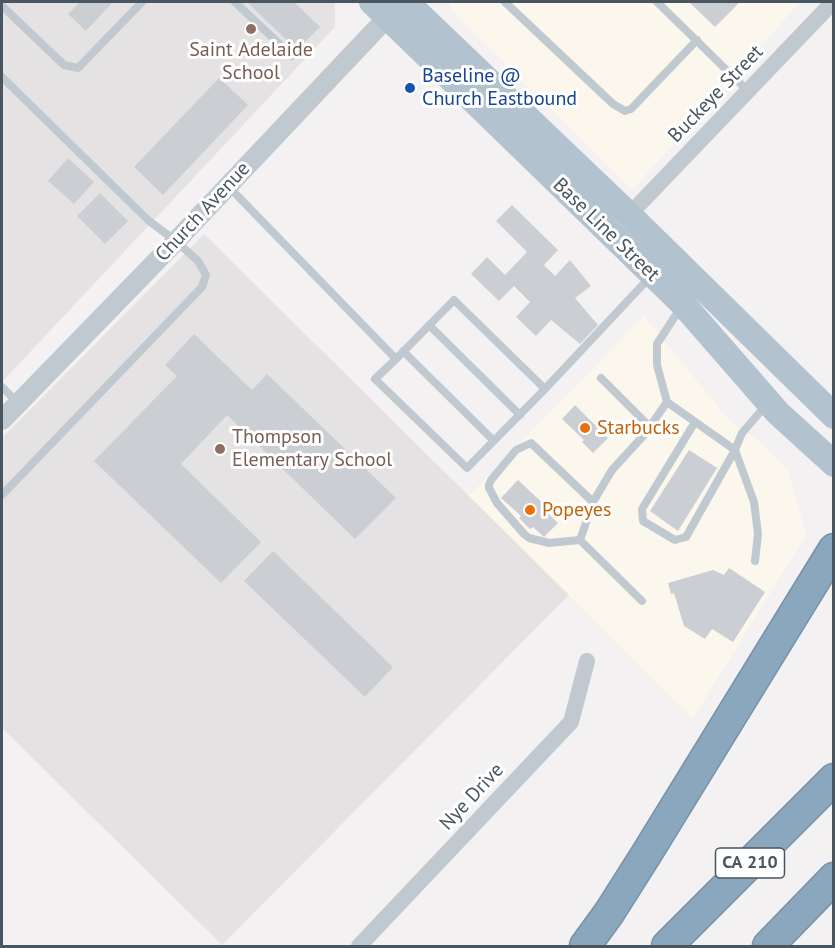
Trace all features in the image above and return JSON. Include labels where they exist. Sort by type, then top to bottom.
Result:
[{"type":"highway","points":[[585,946],[647,854],[834,549]]},
{"type":"highway","name":"CA 210","points":[[667,946],[834,778]]},
{"type":"highway","points":[[768,946],[834,878]]},
{"type":"main road","name":"Base Line Street","points":[[392,5],[534,160],[683,304],[778,413],[834,464]]},
{"type":"main road","name":"Base Line Street","points":[[392,5],[629,215],[834,416]]},
{"type":"main road","points":[[534,160],[555,168],[599,207],[629,215]]},
{"type":"main road","points":[[683,304],[701,285]]},
{"type":"street","name":"Buckeye Street","points":[[629,215],[833,2]]},
{"type":"street","name":"Church Avenue","points":[[2,420],[176,241],[392,5]]},
{"type":"street","name":"Nye Drive","points":[[360,946],[572,722],[587,661]]},
{"type":"lane","points":[[2,6],[64,64],[78,68],[142,2]]},
{"type":"lane","points":[[235,2],[292,56]]},
{"type":"lane","points":[[505,2],[613,104],[625,111],[632,109],[697,40]]},
{"type":"lane","points":[[657,2],[748,91]]},
{"type":"lane","points":[[2,77],[149,221],[198,261],[206,275],[202,287],[2,495]]},
{"type":"lane","points":[[228,185],[396,358]]},
{"type":"lane","points":[[545,389],[454,300],[375,379],[467,468],[545,389],[652,275]]},
{"type":"lane","points":[[683,304],[657,344],[657,365],[667,402],[735,450],[754,502],[758,534],[755,561]]},
{"type":"lane","points":[[429,326],[520,415]]},
{"type":"lane","points":[[403,351],[494,441]]},
{"type":"lane","points":[[601,378],[650,427]]},
{"type":"lane","points":[[2,387],[18,403]]},
{"type":"lane","points":[[580,540],[593,502],[612,470],[650,427],[667,402]]},
{"type":"lane","points":[[695,422],[642,509],[643,520],[675,540],[686,537],[735,450],[742,433],[769,402]]},
{"type":"lane","points":[[580,540],[549,543],[524,534],[497,503],[489,488],[491,480],[516,450],[531,443],[593,502]]},
{"type":"lane","points":[[580,540],[642,601]]},
{"type":"shaded area","points":[[2,2],[333,2],[335,4],[335,27],[2,382]]},
{"type":"shaded area","points":[[451,2],[800,2],[632,190],[451,10]]},
{"type":"shaded area","points":[[204,234],[569,595],[222,945],[2,728],[2,438]]},
{"type":"shaded area","points":[[644,316],[731,423],[758,441],[788,471],[806,535],[693,718],[469,496]]},
{"type":"building","points":[[80,2],[113,2],[86,31],[68,14]]},
{"type":"building","points":[[247,2],[294,2],[320,27],[297,50]]},
{"type":"building","points":[[689,2],[740,2],[715,27]]},
{"type":"building","points":[[219,78],[248,105],[163,195],[134,167]]},
{"type":"building","points":[[68,158],[94,182],[74,204],[48,181]]},
{"type":"building","points":[[100,193],[128,221],[105,244],[77,216]]},
{"type":"building","points":[[512,205],[558,250],[544,265],[555,276],[570,260],[591,286],[575,298],[598,325],[580,344],[551,320],[536,336],[516,317],[530,302],[514,286],[499,301],[471,274],[487,257],[505,275],[527,252],[496,221]]},
{"type":"building","points":[[194,334],[252,390],[267,374],[396,498],[355,539],[227,415],[181,464],[261,542],[221,583],[94,461],[177,376],[165,365]]},
{"type":"building","name":"Starbucks","points":[[575,405],[608,438],[593,453],[582,442],[584,440],[562,419]]},
{"type":"building","points":[[689,450],[717,468],[678,531],[650,511]]},
{"type":"building","name":"Popeyes","points":[[518,480],[548,508],[546,511],[558,523],[544,537],[533,527],[530,529],[519,518],[521,516],[501,498]]},
{"type":"building","points":[[273,551],[393,667],[365,697],[244,581]]},
{"type":"building","points":[[729,568],[765,592],[733,642],[712,629],[705,639],[684,626],[674,593],[671,594],[668,583],[713,570],[724,575]]},
{"type":"place","name":"Saint Adelaide School","points":[[251,29]]},
{"type":"place","name":"Baseline @ Church Eastbound","points":[[410,88]]},
{"type":"place","name":"Starbucks","points":[[585,428]]},
{"type":"place","name":"Thompson Elementary School","points":[[220,449]]},
{"type":"place","name":"Popeyes","points":[[530,510]]}]
